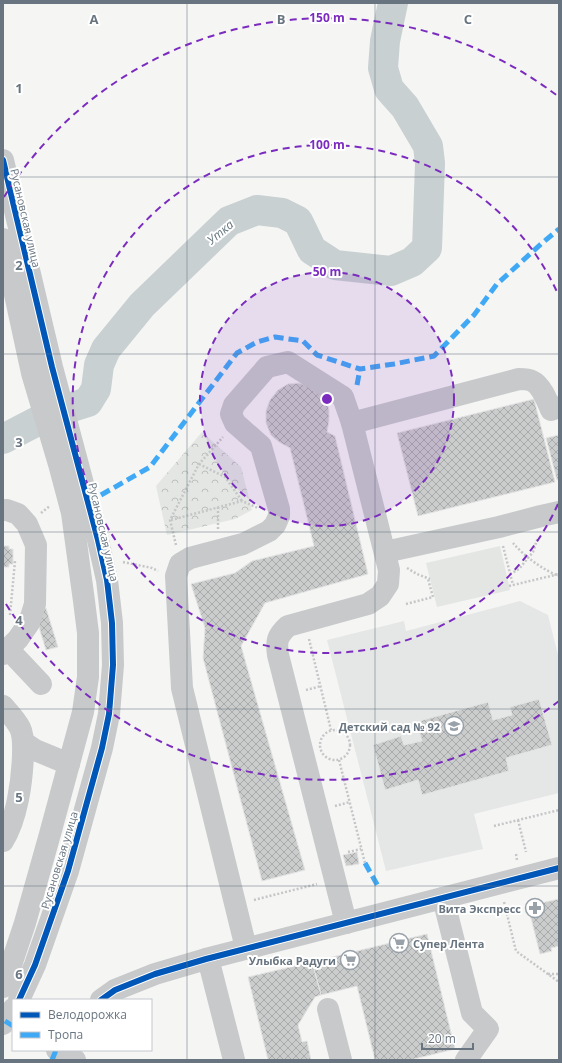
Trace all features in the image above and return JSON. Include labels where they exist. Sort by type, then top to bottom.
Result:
[{"type":"street","name":"Русановская улица","points":[[3,160],[42,370]]},
{"type":"street","name":"Русановская улица","points":[[3,238],[68,462],[98,540],[107,580],[112,623],[113,664],[109,714],[102,748],[68,871],[36,965],[19,999]]},
{"type":"street","points":[[246,948],[182,688],[178,570],[190,558],[243,544],[269,531],[275,525],[279,516],[279,509],[261,446],[235,423],[231,414],[234,405],[266,366],[288,362],[344,397],[389,570],[388,584],[380,596],[368,604],[288,626],[281,632],[277,644],[278,655],[346,923]]},
{"type":"street","points":[[352,423],[519,379],[532,381],[546,398],[551,410],[559,407]]},
{"type":"street","name":"Русановская улица","points":[[3,987],[25,923],[50,834],[82,712],[88,678],[88,633],[72,513],[68,462]]},
{"type":"street","points":[[3,510],[18,514],[27,524],[36,545],[35,604],[29,623],[18,639],[6,652],[42,684]]},
{"type":"street","points":[[385,552],[499,528],[550,514]]},
{"type":"street","points":[[3,706],[13,717],[20,729],[23,742],[22,776],[18,801],[12,822],[3,841]]},
{"type":"street","points":[[23,742],[35,750],[69,764]]},
{"type":"street","points":[[102,999],[115,990],[155,974],[206,959],[559,868]]},
{"type":"street","points":[[443,898],[472,1013],[488,1029],[466,1060]]},
{"type":"street","points":[[206,959],[211,970],[234,1060]]},
{"type":"street","points":[[328,1008],[341,1060]]},
{"type":"street","points":[[58,1051],[76,1060]]},
{"type":"path","points":[[120,561],[152,568],[167,575],[178,570],[170,520],[199,464],[235,423]]},
{"type":"path","points":[[199,464],[225,477],[242,501],[279,516]]},
{"type":"path","points":[[170,520],[242,501]]},
{"type":"path","points":[[510,574],[520,569],[534,552],[538,535],[550,514]]},
{"type":"path","points":[[499,528],[519,550],[551,573],[558,575]]},
{"type":"path","points":[[499,528],[510,574],[511,585],[558,575]]},
{"type":"path","points":[[6,652],[15,560]]},
{"type":"path","points":[[406,604],[433,597],[428,578]]},
{"type":"path","points":[[304,621],[332,730]]},
{"type":"path","points":[[332,730],[339,730],[346,734],[350,741],[350,749],[346,756],[339,760],[331,760],[324,756],[320,748],[320,740],[324,734],[332,730]]},
{"type":"path","points":[[339,760],[364,863]]},
{"type":"path","points":[[494,826],[559,810]]},
{"type":"path","points":[[518,820],[526,852]]},
{"type":"path","points":[[235,905],[334,879]]},
{"type":"path","points":[[502,895],[516,951],[559,982]]},
{"type":"path","points":[[548,974],[559,974]]},
{"type":"shaded area","name":"Детский сад № 92","points":[[520,601],[548,615],[559,659],[559,793],[474,814],[483,849],[386,871],[327,640],[404,621],[406,631]]},
{"type":"green space","points":[[202,432],[241,467],[252,510],[235,519],[167,535],[156,486]]},
{"type":"green space","points":[[500,546],[510,590],[437,607],[426,563]]},
{"type":"building","points":[[299,383],[310,386],[320,392],[326,399],[329,410],[327,432],[335,436],[368,574],[265,603],[241,646],[305,870],[262,881],[203,658],[205,628],[191,584],[235,573],[252,561],[314,546],[290,448],[279,442],[271,435],[266,423],[266,411],[270,400],[278,390],[288,384]]},
{"type":"building","points":[[534,399],[555,482],[418,516],[397,433]]},
{"type":"building","points":[[559,435],[559,480],[557,480],[546,438]]},
{"type":"building","points":[[3,546],[9,546],[9,549],[13,549],[13,564],[9,564],[9,567],[3,567]]},
{"type":"building","points":[[46,608],[58,647],[46,650],[34,611]]},
{"type":"building","points":[[539,699],[552,745],[506,758],[509,771],[422,795],[418,780],[385,790],[373,745],[401,736],[404,745],[422,741],[416,722],[488,702],[493,720],[512,715],[510,707]]},
{"type":"building","points":[[357,852],[359,864],[346,866],[343,855]]},
{"type":"building","points":[[559,899],[559,946],[551,948],[552,951],[540,954],[528,906]]},
{"type":"building","points":[[427,934],[455,1049],[410,1060],[375,1060],[357,986],[321,995],[312,962]]},
{"type":"building","points":[[312,962],[321,995],[315,997],[298,1025],[302,1042],[307,1041],[311,1060],[268,1060],[248,977]]},
{"type":"waterway","name":"Утка","points":[[3,439],[53,413],[88,402],[96,389],[99,365],[106,349],[142,305],[229,221],[257,210],[282,213],[298,221],[312,250],[335,265],[391,271],[412,262],[427,248],[430,163],[428,146],[405,107],[389,89],[383,68],[385,41],[393,3]]},
{"type":"marked path","points":[[101,495],[150,467],[237,353],[257,342],[275,337],[303,341],[317,355],[360,369],[434,356],[474,315],[497,284],[559,229]]},
{"type":"marked path","points":[[357,385],[360,369]]},
{"type":"marked path","points":[[365,863],[379,888]]},
{"type":"marked path","points":[[5,1021],[12,1025]]},
{"type":"marked path","points":[[52,1060],[56,1051]]},
{"type":"cycle path","points":[[3,160],[52,367],[98,540],[107,580],[112,623],[113,665],[109,714],[102,748],[68,871],[35,965],[19,999]]},
{"type":"cycle path","points":[[102,999],[115,990],[155,974],[206,959],[559,868]]},
{"type":"place","name":"Детский сад № 92","points":[[454,726]]},
{"type":"place","name":"Вита Экспресс","points":[[535,908]]},
{"type":"place","name":"Супер Лента","points":[[399,943]]},
{"type":"place","name":"Улыбка Радуги","points":[[350,960]]}]
